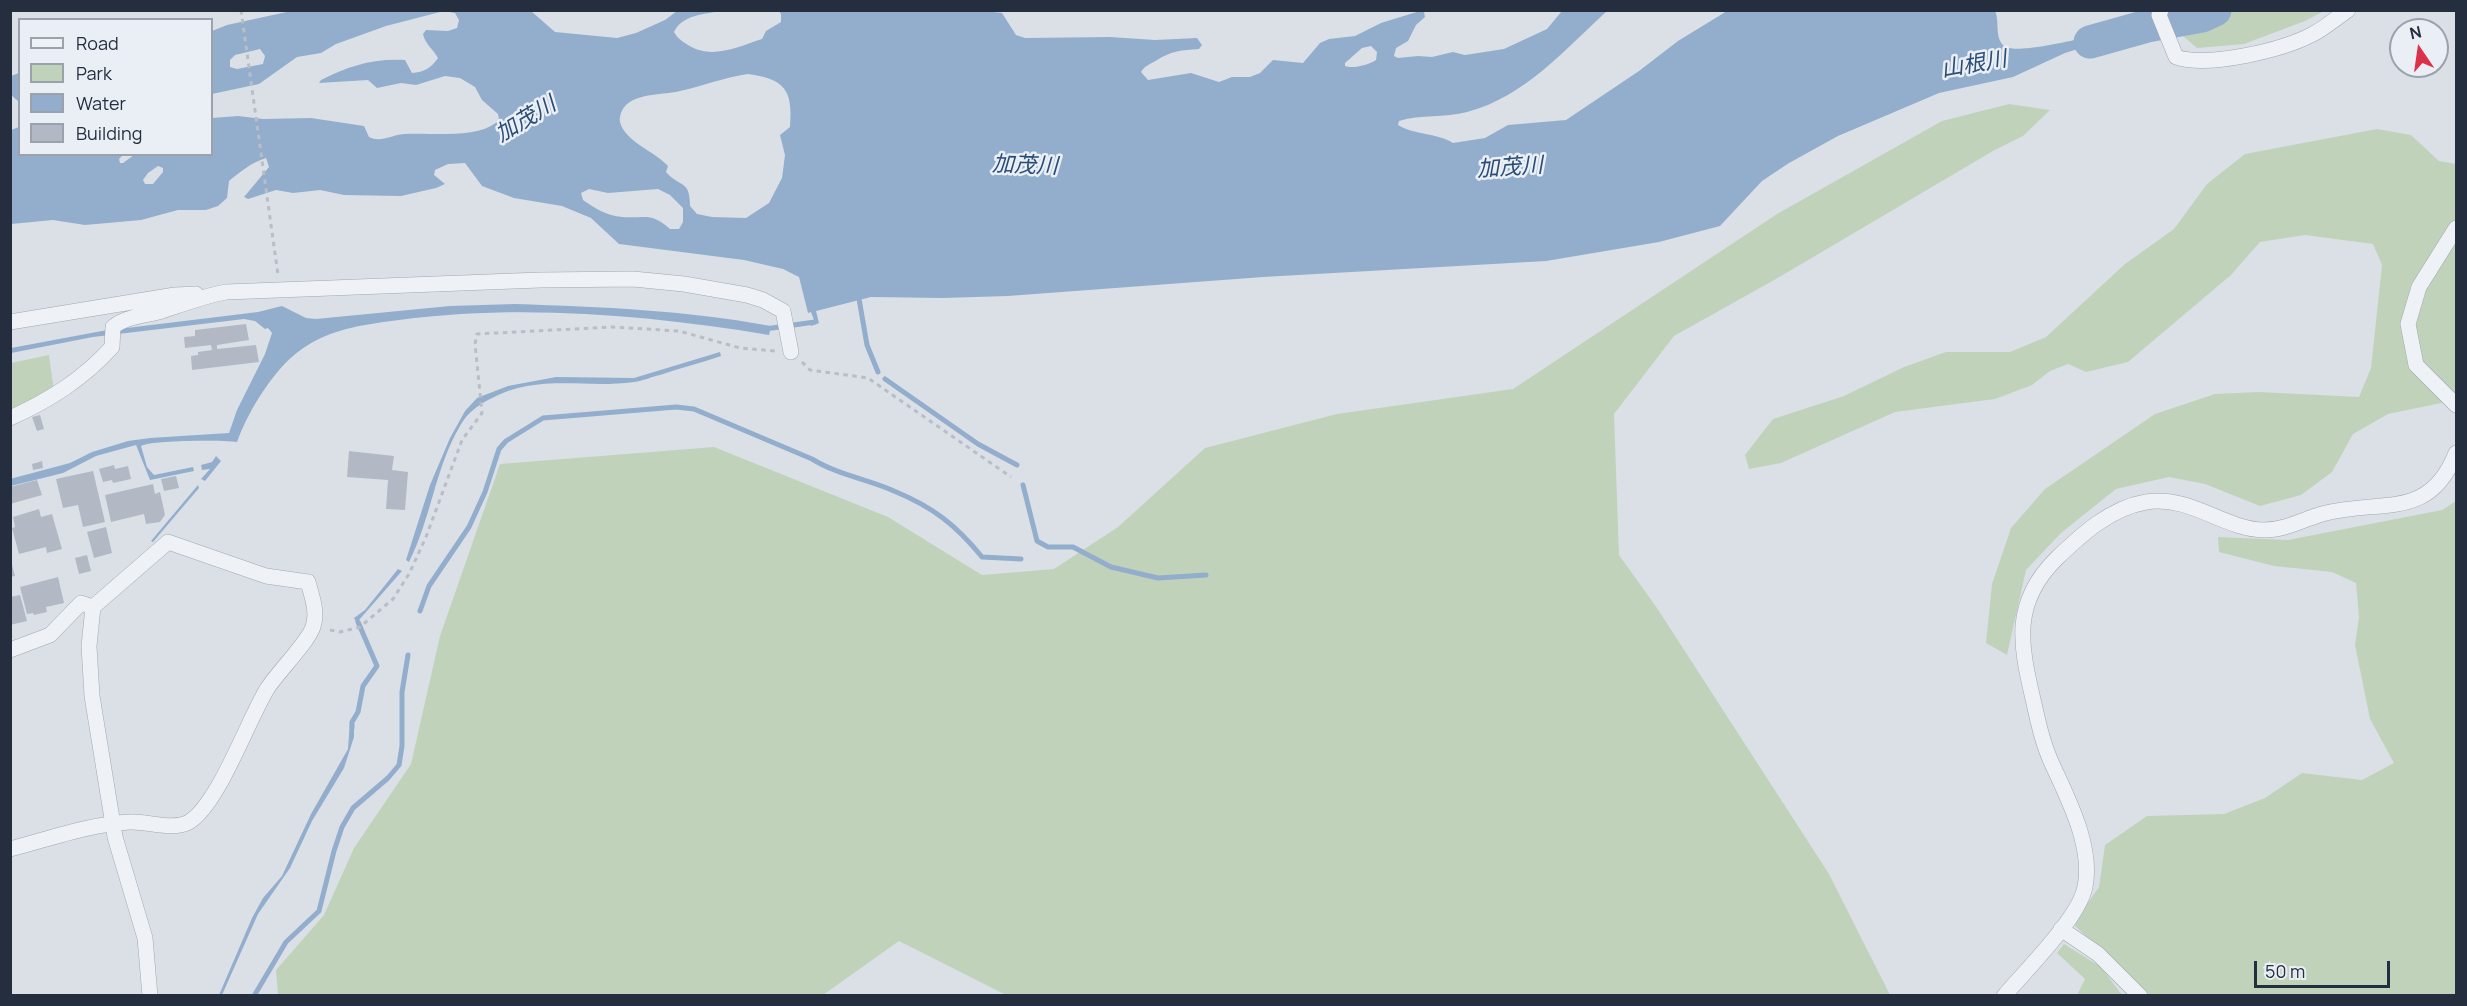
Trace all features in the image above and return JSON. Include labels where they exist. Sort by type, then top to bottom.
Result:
[{"type":"street","points":[[2161,10],[2159,15],[2176,57],[2188,61],[2219,59],[2280,48],[2313,34],[2348,10]]},
{"type":"street","points":[[2457,228],[2419,287],[2408,324],[2416,365],[2457,405]]},
{"type":"street","points":[[10,321],[175,295],[208,295],[280,289],[633,279],[684,284],[763,300],[783,311],[791,352]]},
{"type":"street","points":[[10,418],[47,400],[80,379],[112,347],[113,327],[120,321],[160,312],[208,295]]},
{"type":"street","points":[[2004,996],[2061,929],[2077,907],[2085,887],[2086,863],[2080,831],[2070,799],[2041,734],[2025,665],[2021,635],[2027,604],[2038,582],[2055,561],[2107,516],[2124,508],[2147,502],[2167,502],[2191,506],[2244,527],[2263,530],[2287,527],[2322,514],[2345,509],[2417,500],[2433,491],[2448,473],[2457,453]]},
{"type":"street","points":[[10,849],[113,824],[187,823],[201,812],[230,762],[267,689],[313,628],[316,609],[308,582],[266,576],[168,542],[93,607],[89,646],[92,696],[113,824],[145,938],[150,996]]},
{"type":"street","points":[[10,650],[50,635],[81,603],[93,607]]},
{"type":"street","points":[[2061,929],[2098,954],[2140,996]]},
{"type":"path","points":[[241,10],[279,283]]},
{"type":"path","points":[[313,628],[340,632],[360,627],[393,598],[410,574],[462,440],[482,412],[475,344],[477,334],[612,327],[679,331],[740,348],[791,352],[810,369],[868,378],[1011,477]]},
{"type":"green space","points":[[2177,10],[2324,11],[2305,21],[2244,44],[2197,48],[2176,30]]},
{"type":"green space","points":[[2009,104],[2050,110],[2023,136],[1993,151],[1776,279],[1674,336],[1614,414],[1619,555],[1657,608],[1829,874],[1890,995],[1006,995],[899,941],[823,995],[278,995],[276,970],[324,915],[354,848],[411,764],[440,636],[500,464],[714,447],[888,517],[982,575],[1054,569],[1118,527],[1205,448],[1337,414],[1513,389],[1777,214],[1942,121]]},
{"type":"green space","points":[[2377,129],[2411,135],[2439,161],[2456,164],[2456,400],[2388,414],[2353,434],[2332,472],[2301,495],[2260,506],[2205,484],[2169,477],[2116,489],[2061,533],[2026,570],[2007,655],[1986,643],[1992,584],[2011,528],[2045,489],[2155,414],[2215,394],[2259,392],[2359,397],[2371,368],[2382,265],[2373,244],[2305,235],[2260,242],[2231,275],[2128,362],[2086,372],[2068,364],[2050,371],[2032,385],[1995,399],[1895,412],[1781,463],[1749,469],[1745,455],[1773,419],[1844,396],[1904,367],[1946,352],[2010,352],[2046,337],[2125,264],[2174,229],[2207,184],[2245,154]]},
{"type":"green space","points":[[49,355],[54,391],[11,410],[11,363]]},
{"type":"green space","points":[[2456,501],[2456,995],[2150,995],[2075,926],[2078,917],[2099,887],[2105,845],[2147,816],[2224,814],[2265,798],[2302,773],[2362,780],[2394,763],[2370,719],[2355,645],[2359,617],[2356,583],[2332,572],[2274,566],[2219,552],[2218,537],[2288,540],[2442,510]]},
{"type":"green space","points":[[2064,944],[2101,967],[2122,995],[2077,995],[2085,979],[2057,953]]},
{"type":"water","name":"加茂川","points":[[296,10],[531,11],[555,32],[617,38],[636,33],[665,20],[677,11],[722,11],[701,14],[688,19],[682,22],[674,32],[688,45],[706,52],[715,52],[762,39],[766,31],[781,22],[779,11],[985,11],[1002,13],[1016,35],[1025,38],[1110,37],[1155,40],[1197,38],[1202,45],[1199,49],[1167,55],[1146,66],[1141,72],[1148,80],[1191,73],[1219,82],[1232,77],[1250,77],[1260,73],[1273,60],[1303,63],[1320,43],[1329,39],[1355,36],[1381,23],[1420,11],[1424,12],[1425,17],[1416,25],[1408,41],[1396,48],[1394,56],[1398,58],[1432,57],[1453,52],[1465,55],[1504,49],[1547,29],[1562,11],[1607,11],[1560,56],[1507,95],[1467,112],[1399,121],[1398,125],[1411,131],[1440,137],[1453,143],[1485,138],[1508,125],[1566,120],[1639,71],[1678,41],[1727,11],[1995,11],[1999,38],[2004,46],[2012,49],[2045,46],[2131,27],[2132,30],[2130,33],[2065,53],[2013,77],[1939,93],[1838,136],[1762,181],[1720,226],[1659,242],[1546,261],[1263,277],[1008,296],[871,297],[816,311],[819,323],[811,326],[810,322],[814,320],[811,312],[808,313],[799,277],[783,269],[744,260],[619,244],[591,218],[562,206],[514,198],[482,186],[465,163],[448,164],[435,170],[434,175],[445,184],[401,196],[344,195],[320,190],[293,193],[276,190],[248,199],[244,197],[269,167],[266,158],[246,168],[229,181],[227,198],[218,206],[206,210],[178,210],[141,220],[85,225],[53,220],[11,224],[11,130],[18,127],[18,156],[122,156],[119,159],[120,163],[123,163],[133,156],[213,156],[213,118],[238,116],[263,119],[311,118],[364,126],[369,137],[373,139],[404,134],[468,133],[490,126],[499,120],[498,114],[482,100],[475,87],[460,78],[445,76],[416,85],[401,83],[377,88],[368,80],[319,83],[351,67],[382,60],[405,60],[412,73],[427,69],[438,58],[425,41],[423,34],[426,30],[448,31],[457,28],[459,20],[455,13],[444,11],[386,26],[336,44],[321,53],[297,57],[259,84],[213,94],[213,31],[227,25]],"holes":[[[1371,46],[1377,52],[1376,60],[1361,66],[1345,66],[1345,63],[1362,48]],[[260,49],[265,56],[263,64],[237,69],[230,67],[230,60],[235,55]],[[748,74],[771,79],[778,83],[788,95],[791,114],[790,127],[780,135],[785,155],[782,178],[769,203],[746,218],[697,214],[690,206],[690,197],[686,188],[666,172],[668,166],[663,161],[628,135],[620,122],[620,115],[626,105],[638,98],[680,91]],[[158,166],[163,168],[163,172],[153,184],[145,184],[143,180]],[[589,189],[608,193],[658,189],[670,195],[683,208],[683,222],[679,229],[670,229],[652,218],[611,215],[583,200],[581,193]]]},
{"type":"water","points":[[18,74],[18,101],[10,94],[11,76]]},
{"type":"water","points":[[515,304],[675,313],[771,326],[769,335],[631,317],[538,312],[445,315],[352,328],[318,339],[286,363],[265,388],[237,442],[172,442],[141,446],[147,467],[154,475],[193,467],[194,471],[150,480],[136,445],[96,456],[63,473],[11,486],[10,479],[70,463],[92,452],[128,441],[229,433],[237,410],[265,354],[272,333],[255,321],[244,319],[93,337],[11,353],[11,348],[102,331],[258,312],[282,306],[306,318],[316,319],[450,306]]},
{"type":"water","points":[[720,352],[721,356],[637,381],[615,384],[561,383],[526,386],[508,391],[481,404],[466,417],[452,442],[423,529],[409,562],[406,560],[430,485],[450,438],[465,411],[477,398],[508,386],[556,377],[634,378]]},
{"type":"water","points":[[216,456],[221,461],[205,481],[201,479],[210,469],[202,470],[201,465],[212,462]]},
{"type":"water","points":[[198,485],[199,488],[153,542],[151,541]]},
{"type":"water","points":[[398,569],[402,571],[359,620],[363,627],[360,629],[354,618],[365,610]]},
{"type":"water","points":[[350,721],[354,721],[354,737],[344,768],[312,821],[290,868],[258,914],[222,995],[219,995],[252,918],[263,898],[282,876],[311,814],[348,749]]},
{"type":"building","points":[[246,324],[249,340],[217,345],[217,349],[256,345],[259,362],[192,370],[191,356],[198,355],[198,352],[212,350],[211,345],[185,348],[184,337],[195,336],[195,330]]},
{"type":"building","points":[[40,415],[44,429],[37,431],[32,417]]},
{"type":"building","points":[[349,451],[394,456],[392,470],[408,472],[405,510],[386,509],[388,480],[347,477]]},
{"type":"building","points":[[42,461],[43,468],[33,470],[32,464]]},
{"type":"building","points":[[114,465],[115,469],[128,466],[131,479],[113,483],[112,480],[103,482],[99,469]]},
{"type":"building","points":[[93,471],[105,522],[83,527],[78,505],[63,508],[56,479]]},
{"type":"building","points":[[176,476],[179,488],[164,491],[161,479]]},
{"type":"building","points":[[37,480],[42,495],[10,504],[10,487]]},
{"type":"building","points":[[153,484],[155,494],[160,492],[165,515],[160,522],[146,524],[144,514],[111,522],[105,495]]},
{"type":"building","points":[[39,509],[41,517],[52,514],[62,549],[47,553],[46,547],[19,554],[12,528],[15,527],[13,517]]},
{"type":"building","points":[[106,527],[112,553],[94,558],[87,532]]},
{"type":"building","points":[[87,555],[91,571],[79,574],[75,558]]},
{"type":"building","points":[[10,562],[15,576],[10,577]]},
{"type":"building","points":[[58,577],[64,603],[46,607],[47,612],[27,614],[20,587]]},
{"type":"building","points":[[20,595],[27,621],[10,625],[10,597]]},
{"type":"waterway","name":"山根川","points":[[2090,42],[2147,26],[2202,16],[2215,10]]},
{"type":"waterway","points":[[858,293],[867,345],[878,372]]},
{"type":"waterway","points":[[765,329],[815,322]]},
{"type":"waterway","points":[[885,379],[978,444],[1017,465]]},
{"type":"waterway","points":[[420,611],[429,586],[469,527],[485,492],[499,449],[506,441],[543,418],[676,407],[694,409],[832,469],[908,497],[932,510],[953,526],[982,557],[1021,559]]},
{"type":"waterway","points":[[1023,485],[1037,541],[1048,547],[1073,547],[1111,567],[1158,578],[1206,575]]},
{"type":"waterway","points":[[352,728],[363,686],[377,666],[358,622]]},
{"type":"waterway","points":[[254,996],[286,942],[319,911],[334,851],[342,827],[353,808],[388,778],[399,765],[402,746],[402,692],[408,655]]}]
